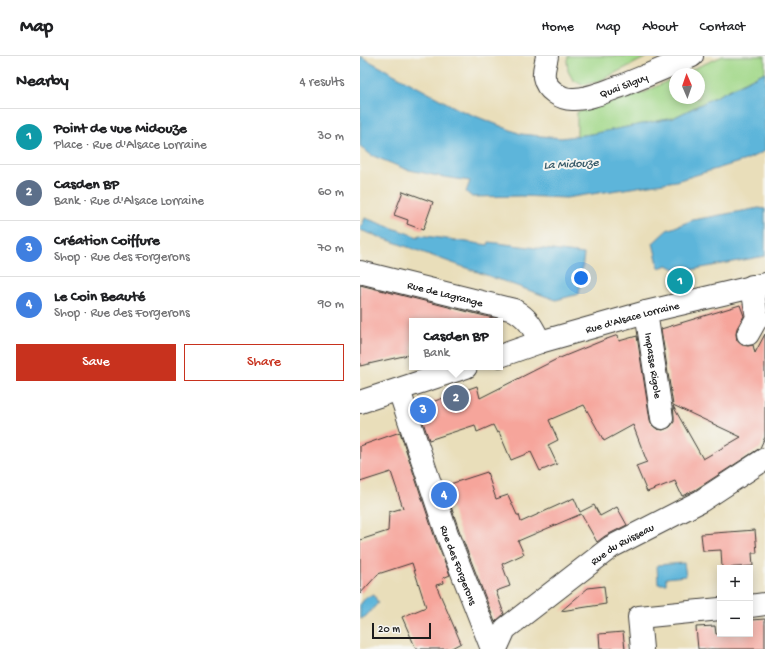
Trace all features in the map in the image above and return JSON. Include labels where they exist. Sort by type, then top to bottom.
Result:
[{"type":"street","name":"Quai Silguy","points":[[548,56],[544,78],[548,86],[560,97],[573,100],[596,95],[692,56]]},
{"type":"street","name":"Rue de Lagrange","points":[[360,272],[514,310],[529,322],[540,342]]},
{"type":"street","name":"Rue d'Alsace Lorraine","points":[[503,355],[540,342],[646,312],[759,285]]},
{"type":"street","points":[[748,334],[757,318],[759,285]]},
{"type":"street","name":"Impasse Rigole","points":[[646,312],[662,418]]},
{"type":"street","points":[[360,402],[457,370]]},
{"type":"street","name":"Rue des Forgerons","points":[[399,390],[447,534],[492,649]]},
{"type":"street","name":"Rue du Ruisseau","points":[[496,649],[505,629],[611,547],[701,501],[765,460]]},
{"type":"street","points":[[753,606],[765,604]]},
{"type":"street","points":[[642,649],[639,617],[717,609]]},
{"type":"green space","points":[[568,56],[649,56],[597,82],[582,85],[573,80],[568,71]]},
{"type":"green space","points":[[723,56],[765,56],[765,72],[705,102],[705,68],[695,68]]},
{"type":"green space","points":[[669,80],[669,104],[701,104],[673,118],[577,136],[577,112],[646,92]]},
{"type":"water","name":"La Midouze","points":[[360,56],[460,110],[521,134],[561,138],[591,134],[673,118],[701,104],[705,104],[705,102],[765,72],[765,151],[746,160],[676,181],[566,198],[521,196],[472,197],[466,192],[470,181],[405,169],[371,155],[360,146]]},
{"type":"water","points":[[759,208],[765,209],[765,256],[680,272],[667,265],[659,268],[653,243],[667,230],[693,220]]},
{"type":"water","points":[[365,218],[418,237],[419,235],[488,245],[489,242],[584,254],[579,294],[556,300],[360,230]]},
{"type":"water","points":[[684,563],[686,576],[666,578],[666,584],[658,584],[657,565]]},
{"type":"water","points":[[374,595],[378,603],[366,616],[361,619],[360,605],[366,597]]},
{"type":"building","points":[[403,191],[433,202],[423,230],[407,224],[408,220],[394,215]]},
{"type":"building","points":[[360,285],[493,318],[409,318],[409,355],[360,366]]},
{"type":"building","points":[[740,305],[744,316],[737,328],[737,341],[742,345],[753,345],[755,353],[765,334],[765,437],[760,448],[695,490],[682,496],[675,481],[647,492],[636,466],[647,462],[633,425],[604,441],[584,405],[549,420],[558,440],[548,445],[557,464],[540,471],[531,452],[511,460],[499,432],[497,433],[493,425],[477,432],[475,425],[429,440],[418,407],[477,386],[480,398],[555,360],[604,340],[618,335],[619,341],[637,336],[652,425],[657,429],[663,430],[670,427],[674,422],[673,406],[703,459],[741,437],[673,405],[661,329]]},
{"type":"building","points":[[400,432],[435,538],[450,575],[443,578],[444,583],[436,585],[461,643],[450,649],[416,649],[402,617],[426,607],[412,563],[378,574],[360,594],[360,540],[388,531],[389,512],[403,508],[391,472],[360,482],[360,446]]},
{"type":"building","points":[[487,472],[496,499],[508,495],[517,515],[519,515],[521,522],[574,498],[580,512],[594,505],[600,516],[617,507],[627,525],[605,536],[597,542],[581,514],[518,541],[524,554],[502,564],[510,586],[496,591],[504,614],[495,622],[459,530],[444,486]]},
{"type":"building","points":[[755,530],[757,553],[752,553],[753,565],[722,565],[721,550],[703,551],[701,534]]},
{"type":"building","points":[[604,586],[606,604],[561,611],[588,588]]},
{"type":"building","points":[[765,619],[765,649],[698,649],[696,627],[715,626],[717,637],[753,637],[753,620]]},
{"type":"building","points":[[623,632],[625,649],[600,649],[599,634]]},
{"type":"place","name":"Point de vue Midouze","points":[[680,281]]},
{"type":"place","name":"Casden BP","points":[[456,398]]},
{"type":"place","name":"Création Coiffure","points":[[423,410]]},
{"type":"place","name":"Le Coin Beauté","points":[[444,495]]}]
